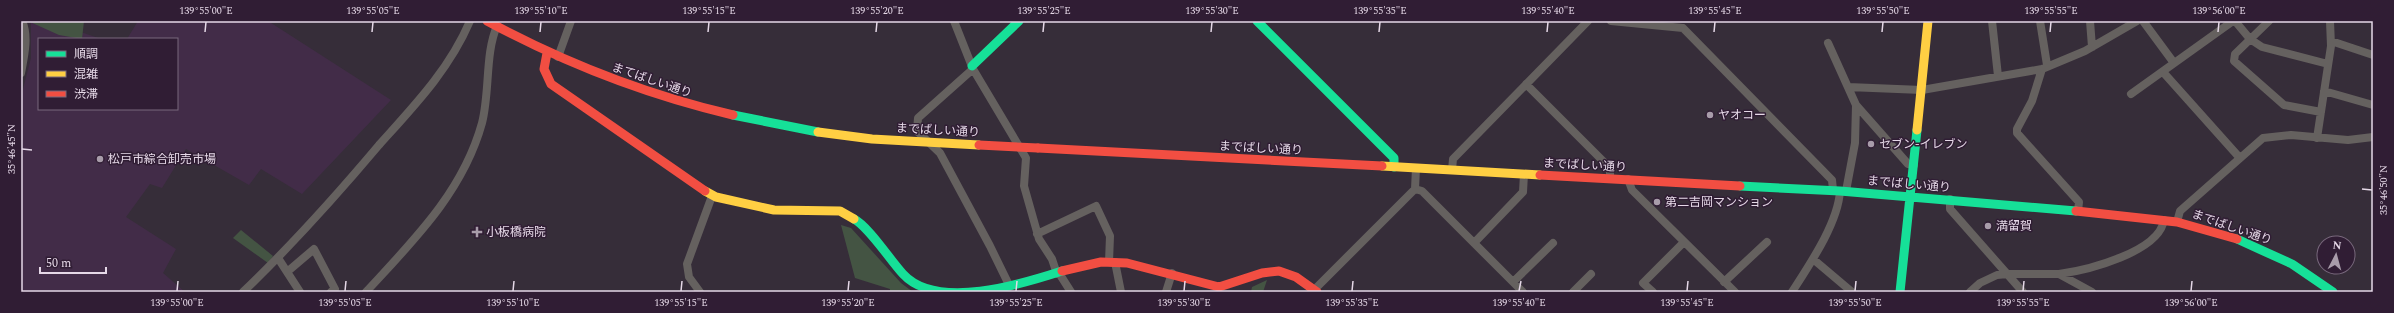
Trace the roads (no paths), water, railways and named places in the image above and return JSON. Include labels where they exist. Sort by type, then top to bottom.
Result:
[{"type":"street","points":[[21,73],[25,42],[24,26],[22,21]]},
{"type":"street","points":[[243,292],[278,258],[343,187],[441,73],[452,56],[470,21]]},
{"type":"street","name":"まてばしい通り","points":[[487,21],[547,53],[621,83],[695,107],[758,122],[818,132]]},
{"type":"street","points":[[558,57],[571,21]]},
{"type":"street","points":[[954,21],[972,67],[1026,158],[1024,186],[1037,234],[1052,259],[1058,273],[1071,292]]},
{"type":"street","points":[[1010,287],[990,246],[940,153],[917,131],[918,118],[1019,21]]},
{"type":"street","points":[[1256,21],[1394,158],[1394,167]]},
{"type":"street","points":[[1452,170],[1453,159],[1588,21]]},
{"type":"street","points":[[1611,21],[1683,28],[1832,180],[1840,191]]},
{"type":"street","points":[[1900,292],[1928,21]]},
{"type":"street","points":[[1992,21],[1998,76]]},
{"type":"street","points":[[2040,21],[2044,67],[2038,87],[2017,129],[2017,133],[2079,202],[2078,211]]},
{"type":"street","points":[[2090,21],[2092,47]]},
{"type":"street","points":[[1848,88],[1922,90],[2044,67],[2092,47],[2137,21]]},
{"type":"street","points":[[2143,21],[2174,63]]},
{"type":"street","points":[[2131,94],[2234,21],[2250,39],[2262,47],[2328,64]]},
{"type":"street","points":[[2269,21],[2235,54],[2234,61],[2284,105],[2321,112]]},
{"type":"street","points":[[2317,138],[2331,41],[2330,21]]},
{"type":"street","points":[[366,292],[432,219],[446,200],[466,167],[484,115],[492,41],[497,26]]},
{"type":"street","points":[[2331,41],[2373,54]]},
{"type":"street","points":[[1828,43],[1856,105],[1908,164],[1914,165]]},
{"type":"street","points":[[547,53],[543,61],[544,72],[551,84],[624,138],[696,187],[712,196],[774,210],[840,211],[858,221],[912,283],[930,290],[962,292],[1010,287],[1058,273],[1112,262],[1144,265],[1219,287],[1228,287],[1265,273],[1282,271],[1290,274],[1316,291],[1415,189],[1416,168]]},
{"type":"street","points":[[2163,72],[2240,157]]},
{"type":"street","points":[[1526,84],[1610,168],[1610,178]]},
{"type":"street","points":[[2324,91],[2373,105]]},
{"type":"street","points":[[1792,292],[1813,259],[1838,205],[1840,191],[1856,138],[1856,105]]},
{"type":"street","name":"までばしい通り","points":[[818,132],[872,138],[1038,148],[1840,191],[1950,199],[2164,220],[2219,233],[2272,253],[2296,266],[2333,292]]},
{"type":"street","points":[[2177,222],[2180,211],[2240,157],[2267,136],[2291,135],[2348,140],[2373,138]]},
{"type":"street","points":[[1474,243],[1523,192],[1524,174]]},
{"type":"street","points":[[1628,179],[1632,190],[1735,292]]},
{"type":"street","points":[[1415,189],[1422,191],[1524,292]]},
{"type":"street","points":[[700,292],[689,278],[687,264],[712,196]]},
{"type":"street","points":[[1950,199],[1950,209],[2023,292]]},
{"type":"street","points":[[1037,234],[1096,206],[1110,236],[1112,262],[1121,292]]},
{"type":"street","points":[[1970,292],[1980,283],[1997,275],[2059,274],[2081,271],[2143,246],[2163,228],[2164,220]]},
{"type":"street","points":[[1653,292],[1643,283],[1684,242]]},
{"type":"street","points":[[1722,292],[1726,284],[1767,242]]},
{"type":"street","points":[[1513,282],[1553,243]]},
{"type":"street","points":[[287,272],[314,249],[335,289],[330,292]]},
{"type":"street","points":[[278,258],[300,292]]},
{"type":"street","points":[[1813,259],[1852,292]]},
{"type":"street","points":[[1166,292],[1172,273]]},
{"type":"street","points":[[1573,292],[1591,274]]},
{"type":"street","points":[[2059,274],[2092,292]]},
{"type":"place","name":"ヤオコー","points":[[1710,115]]},
{"type":"place","name":"セブン-イレブン","points":[[1871,144]]},
{"type":"place","name":"松戸市綜合卸売市場","points":[[100,159]]},
{"type":"place","name":"第二吉岡マンション","points":[[1657,202]]},
{"type":"place","name":"満留賀","points":[[1988,226]]},
{"type":"place","name":"小板橋病院","points":[[477,232]]}]
